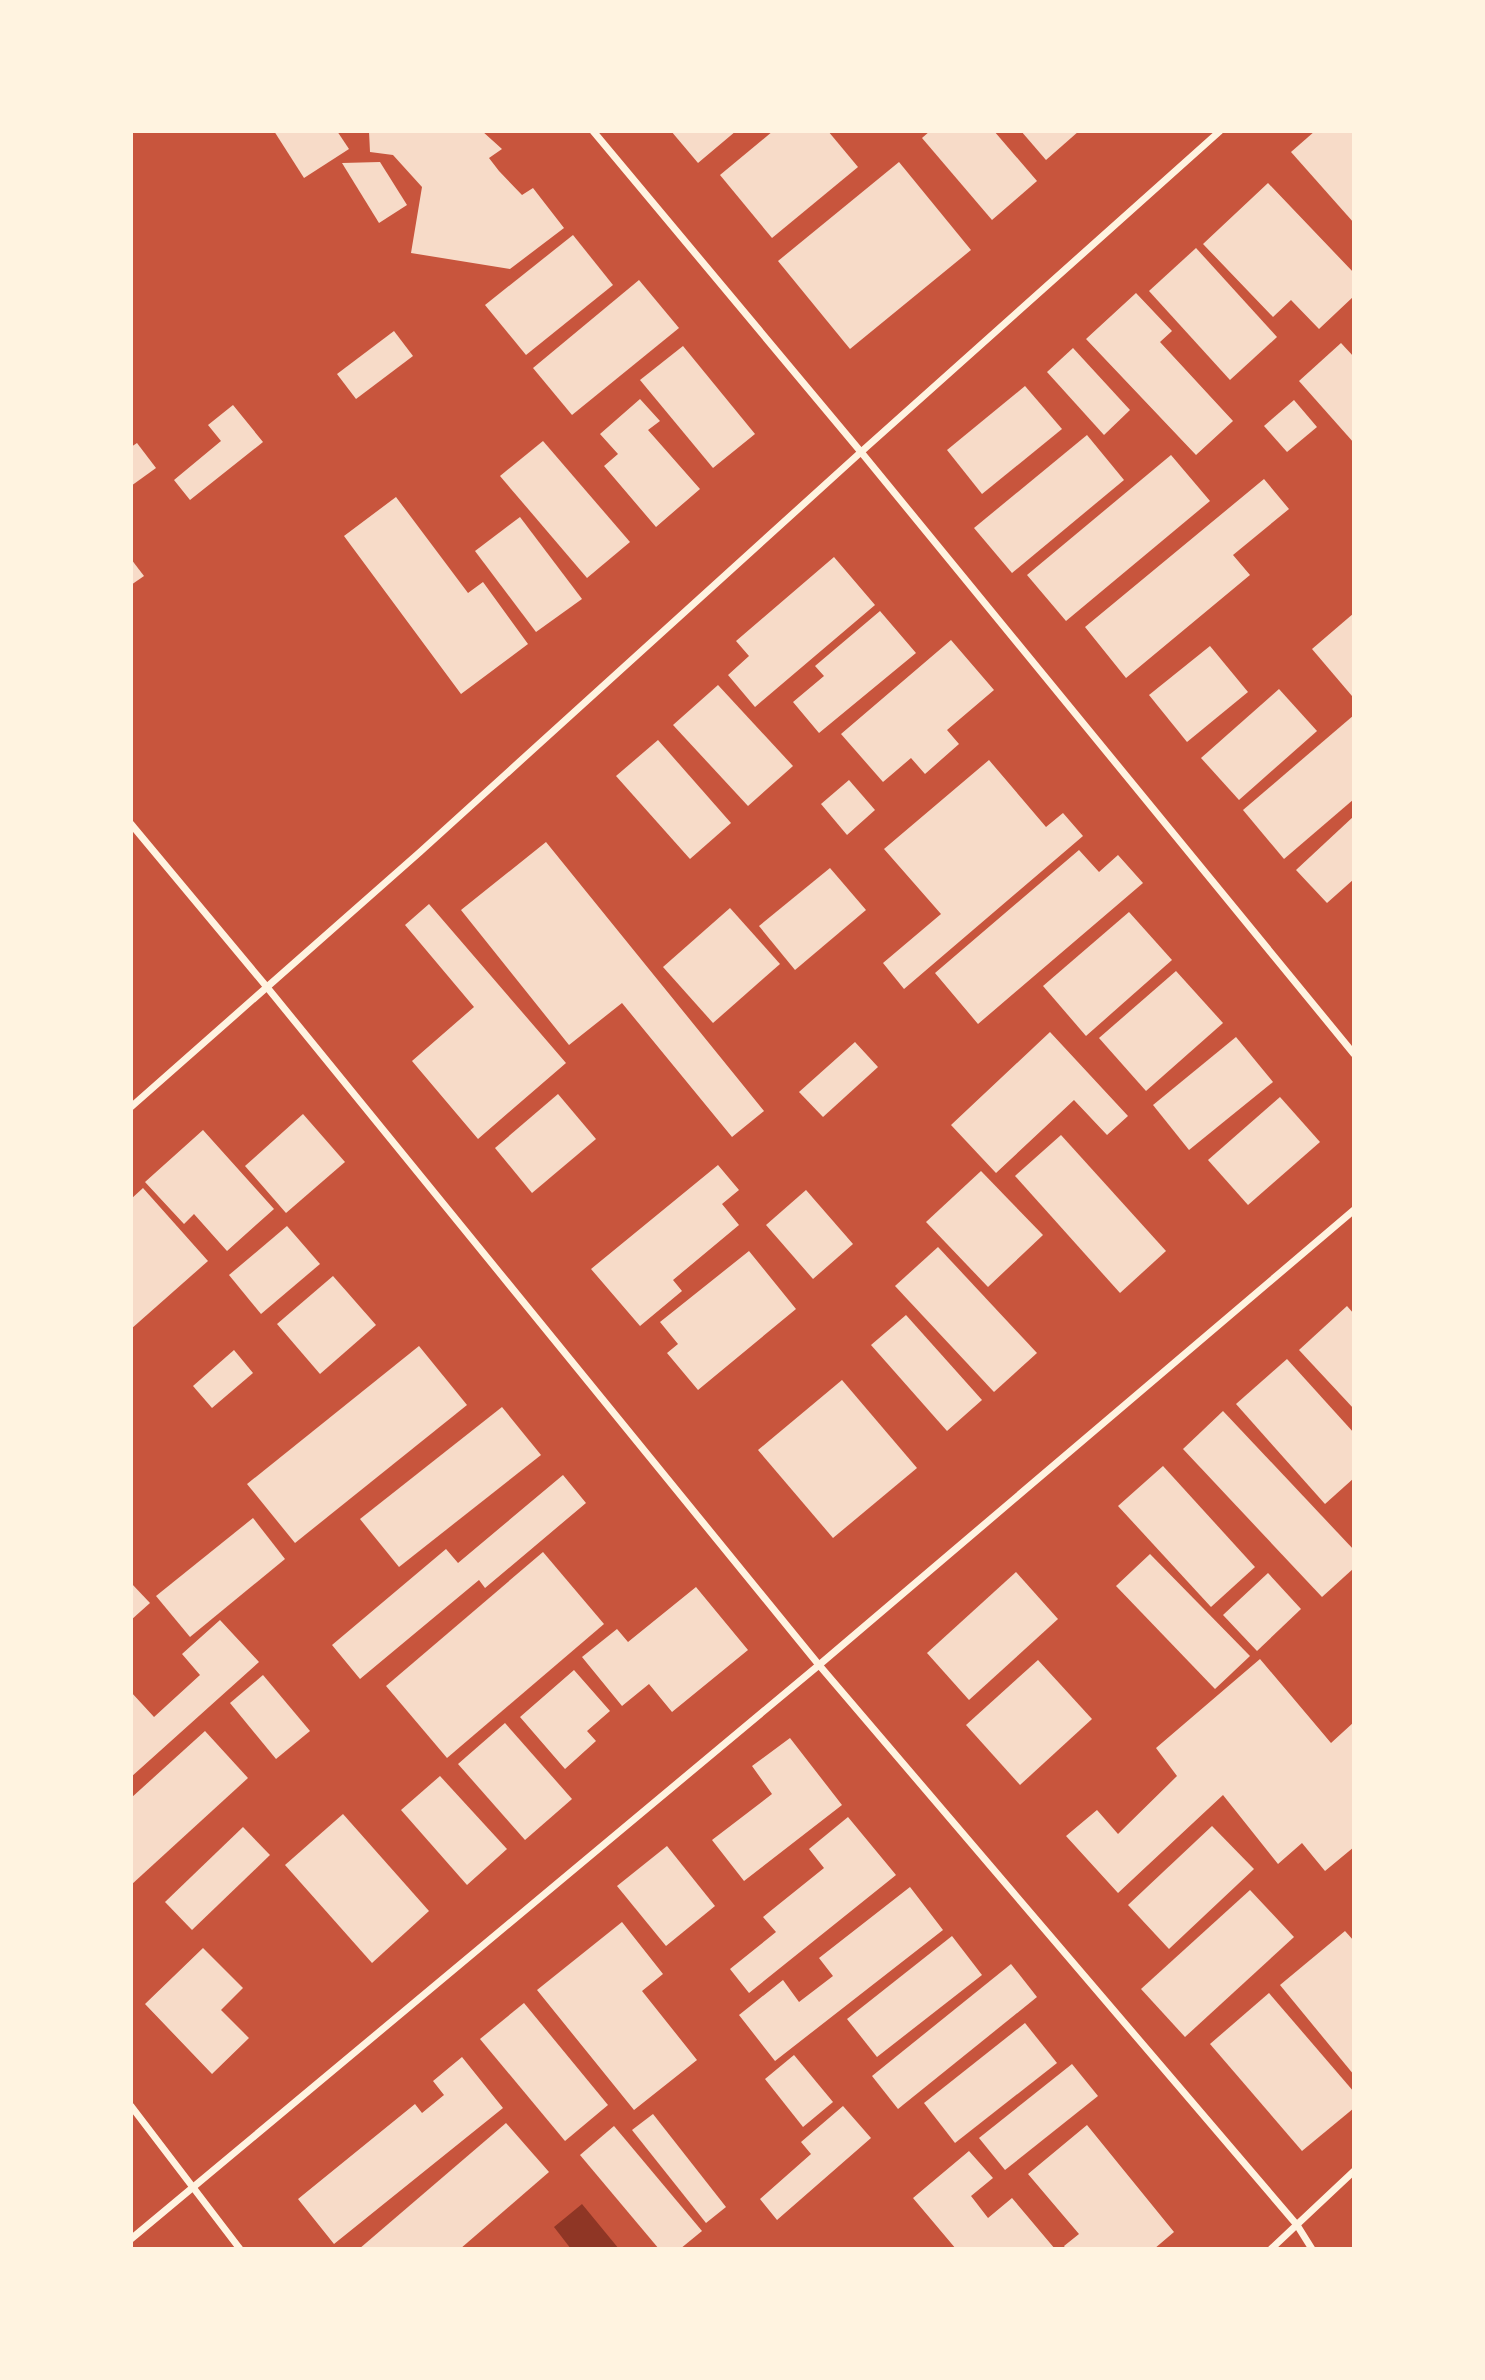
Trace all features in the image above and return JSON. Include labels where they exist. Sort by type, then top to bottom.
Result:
[{"type":"street","points":[[593,131],[861,452],[1354,1054]]},
{"type":"street","points":[[131,1107],[420,852],[1220,131]]},
{"type":"street","points":[[131,824],[819,1665],[1297,2225],[1312,2249]]},
{"type":"street","points":[[131,2239],[819,1665],[1354,1210]]},
{"type":"street","points":[[131,2106],[194,2185],[240,2249]]},
{"type":"street","points":[[1271,2249],[1354,2171]]},
{"type":"shaded area","points":[[582,2204],[619,2249],[571,2249],[554,2227]]},
{"type":"building","points":[[274,131],[337,131],[349,149],[304,178]]},
{"type":"building","points":[[369,131],[482,131],[502,149],[489,158],[499,171],[522,195],[533,188],[564,228],[510,269],[411,253],[422,187],[393,155],[370,152]]},
{"type":"building","points":[[671,131],[736,131],[698,163]]},
{"type":"building","points":[[773,131],[828,131],[858,167],[772,238],[720,175]]},
{"type":"building","points":[[930,131],[994,131],[1037,181],[992,220],[922,138]]},
{"type":"building","points":[[1021,131],[1079,131],[1046,160]]},
{"type":"building","points":[[1315,131],[1354,131],[1354,223],[1291,152]]},
{"type":"building","points":[[380,162],[407,205],[379,223],[342,163]]},
{"type":"building","points":[[899,162],[971,250],[850,349],[778,261]]},
{"type":"building","points":[[1268,183],[1354,273],[1354,296],[1319,329],[1291,300],[1273,317],[1203,244]]},
{"type":"building","points":[[573,235],[613,285],[526,355],[485,305]]},
{"type":"building","points":[[1196,248],[1277,337],[1230,380],[1149,291]]},
{"type":"building","points":[[639,280],[679,328],[572,415],[533,368]]},
{"type":"building","points":[[1136,293],[1172,331],[1160,342],[1233,421],[1196,455],[1086,339]]},
{"type":"building","points":[[394,331],[413,356],[356,399],[337,374]]},
{"type":"building","points":[[1341,343],[1354,357],[1354,443],[1299,381]]},
{"type":"building","points":[[683,346],[755,434],[713,468],[640,380]]},
{"type":"building","points":[[1073,348],[1130,410],[1104,435],[1047,372]]},
{"type":"building","points":[[1025,386],[1062,429],[982,494],[947,450]]},
{"type":"building","points":[[640,399],[660,421],[648,430],[700,489],[656,527],[604,466],[618,454],[600,434]]},
{"type":"building","points":[[1294,400],[1317,427],[1287,452],[1264,426]]},
{"type":"building","points":[[233,405],[263,442],[190,500],[174,480],[221,441],[208,425]]},
{"type":"building","points":[[1087,435],[1124,480],[1012,573],[974,528]]},
{"type":"building","points":[[543,441],[630,542],[587,578],[500,476]]},
{"type":"building","points":[[137,443],[156,468],[131,486],[131,447]]},
{"type":"building","points":[[1171,455],[1210,501],[1066,621],[1027,575]]},
{"type":"building","points":[[1264,479],[1289,509],[1233,555],[1250,575],[1126,678],[1085,627]]},
{"type":"building","points":[[396,497],[468,593],[483,582],[528,644],[461,694],[344,536]]},
{"type":"building","points":[[520,517],[582,599],[536,632],[475,551]]},
{"type":"building","points":[[834,557],[875,605],[755,707],[728,675],[749,656],[736,641]]},
{"type":"building","points":[[131,559],[144,576],[131,585]]},
{"type":"building","points":[[880,611],[916,653],[819,733],[793,702],[824,676],[815,666]]},
{"type":"building","points":[[1354,613],[1354,694],[1352,696],[1312,649]]},
{"type":"building","points":[[951,640],[994,690],[947,730],[959,744],[925,774],[911,758],[883,782],[841,734]]},
{"type":"building","points":[[1210,646],[1248,692],[1187,742],[1149,695]]},
{"type":"building","points":[[718,685],[793,766],[748,806],[673,725]]},
{"type":"building","points":[[1279,689],[1317,731],[1239,800],[1201,758]]},
{"type":"building","points":[[1354,715],[1354,799],[1284,859],[1243,810]]},
{"type":"building","points":[[658,740],[731,823],[690,859],[616,776]]},
{"type":"building","points":[[989,760],[1046,827],[1063,813],[1083,836],[904,989],[883,963],[941,914],[884,849]]},
{"type":"building","points":[[849,780],[875,810],[847,835],[821,804]]},
{"type":"building","points":[[1354,816],[1354,879],[1327,903],[1296,870]]},
{"type":"building","points":[[546,842],[764,1111],[732,1137],[622,1003],[569,1045],[461,910]]},
{"type":"building","points":[[1079,850],[1099,872],[1118,855],[1143,883],[978,1024],[935,973]]},
{"type":"building","points":[[830,868],[866,910],[795,970],[759,926]]},
{"type":"building","points":[[429,904],[566,1063],[478,1139],[412,1061],[474,1007],[405,925]]},
{"type":"building","points":[[730,908],[780,964],[713,1023],[663,967]]},
{"type":"building","points":[[1129,912],[1172,960],[1086,1036],[1043,986]]},
{"type":"building","points":[[1176,971],[1223,1023],[1146,1091],[1099,1038]]},
{"type":"building","points":[[1050,1032],[1128,1116],[1107,1135],[1074,1100],[996,1173],[951,1125]]},
{"type":"building","points":[[1236,1037],[1273,1082],[1189,1150],[1153,1105]]},
{"type":"building","points":[[855,1042],[878,1067],[823,1117],[799,1092]]},
{"type":"building","points":[[558,1094],[596,1139],[532,1193],[495,1148]]},
{"type":"building","points":[[1280,1097],[1320,1142],[1248,1205],[1208,1160]]},
{"type":"building","points":[[303,1114],[345,1162],[286,1213],[245,1166]]},
{"type":"building","points":[[203,1130],[274,1209],[227,1251],[194,1214],[184,1224],[145,1182]]},
{"type":"building","points":[[1061,1135],[1166,1251],[1120,1293],[1015,1176]]},
{"type":"building","points":[[718,1165],[739,1190],[722,1204],[739,1225],[673,1280],[682,1291],[640,1326],[591,1269]]},
{"type":"building","points":[[981,1171],[1043,1235],[988,1287],[926,1222]]},
{"type":"building","points":[[143,1188],[208,1261],[131,1329],[131,1199]]},
{"type":"building","points":[[806,1190],[853,1244],[813,1279],[766,1225]]},
{"type":"building","points":[[287,1226],[320,1264],[261,1314],[229,1275]]},
{"type":"building","points":[[938,1247],[1037,1353],[994,1392],[895,1286]]},
{"type":"building","points":[[749,1251],[796,1309],[698,1390],[667,1353],[678,1344],[660,1322]]},
{"type":"building","points":[[333,1276],[376,1325],[320,1374],[277,1324]]},
{"type":"building","points":[[1347,1306],[1354,1314],[1354,1409],[1299,1350]]},
{"type":"building","points":[[906,1315],[982,1400],[947,1431],[871,1345]]},
{"type":"building","points":[[419,1346],[467,1405],[295,1543],[247,1484]]},
{"type":"building","points":[[234,1350],[253,1373],[212,1408],[193,1386]]},
{"type":"building","points":[[1287,1359],[1354,1433],[1354,1478],[1325,1504],[1236,1404]]},
{"type":"building","points":[[842,1380],[917,1468],[833,1538],[758,1450]]},
{"type":"building","points":[[502,1407],[541,1455],[399,1567],[360,1519]]},
{"type":"building","points":[[1223,1411],[1354,1550],[1354,1568],[1322,1597],[1183,1449]]},
{"type":"building","points":[[1163,1466],[1255,1567],[1211,1607],[1118,1506]]},
{"type":"building","points":[[563,1475],[586,1503],[485,1588],[479,1580],[360,1679],[332,1645],[446,1549],[458,1563]]},
{"type":"building","points":[[253,1518],[285,1559],[190,1637],[156,1596]]},
{"type":"building","points":[[543,1552],[604,1624],[447,1758],[386,1686]]},
{"type":"building","points":[[1150,1554],[1250,1656],[1215,1689],[1116,1586]]},
{"type":"building","points":[[1016,1572],[1058,1619],[969,1700],[927,1653]]},
{"type":"building","points":[[1268,1573],[1301,1609],[1257,1651],[1223,1615]]},
{"type":"building","points":[[131,1583],[150,1603],[131,1620]]},
{"type":"building","points":[[696,1587],[748,1650],[672,1712],[649,1684],[622,1706],[582,1657],[617,1629],[628,1642]]},
{"type":"building","points":[[220,1620],[259,1662],[131,1777],[131,1692],[154,1717],[200,1675],[182,1654]]},
{"type":"building","points":[[1260,1659],[1331,1743],[1354,1722],[1354,1847],[1325,1871],[1302,1843],[1278,1864],[1223,1795],[1118,1893],[1066,1836],[1097,1810],[1118,1834],[1177,1776],[1156,1748]]},
{"type":"building","points":[[1038,1660],[1092,1719],[1020,1785],[966,1725]]},
{"type":"building","points":[[574,1670],[610,1711],[587,1731],[596,1741],[565,1769],[520,1717]]},
{"type":"building","points":[[263,1675],[310,1731],[276,1759],[230,1703]]},
{"type":"building","points":[[505,1723],[572,1799],[525,1840],[458,1764]]},
{"type":"building","points":[[205,1731],[248,1778],[131,1885],[131,1798]]},
{"type":"building","points":[[790,1738],[842,1805],[744,1881],[712,1840],[772,1794],[752,1766]]},
{"type":"building","points":[[440,1776],[507,1849],[467,1885],[401,1810]]},
{"type":"building","points":[[343,1814],[429,1911],[372,1963],[285,1865]]},
{"type":"building","points":[[848,1817],[896,1875],[749,1993],[730,1969],[776,1932],[763,1917],[824,1868],[809,1849]]},
{"type":"building","points":[[1212,1826],[1254,1869],[1169,1949],[1128,1905]]},
{"type":"building","points":[[243,1827],[270,1855],[192,1930],[165,1902]]},
{"type":"building","points":[[667,1846],[715,1906],[666,1946],[617,1886]]},
{"type":"building","points":[[910,1887],[943,1930],[775,2061],[739,2015],[783,1980],[799,2002],[833,1976],[819,1958]]},
{"type":"building","points":[[1250,1890],[1294,1937],[1185,2037],[1141,1989]]},
{"type":"building","points":[[622,1922],[663,1974],[642,1991],[697,2060],[634,2110],[537,1990]]},
{"type":"building","points":[[1345,1931],[1354,1941],[1354,2075],[1280,1985]]},
{"type":"building","points":[[952,1936],[982,1975],[877,2057],[847,2019]]},
{"type":"building","points":[[203,1948],[243,1988],[221,2010],[249,2038],[212,2074],[145,2004]]},
{"type":"building","points":[[1011,1964],[1037,1997],[898,2109],[872,2076]]},
{"type":"building","points":[[1269,1993],[1354,2092],[1354,2108],[1302,2151],[1210,2044]]},
{"type":"building","points":[[524,2003],[608,2105],[565,2141],[480,2039]]},
{"type":"building","points":[[1025,2023],[1057,2063],[955,2143],[924,2103]]},
{"type":"building","points":[[794,2055],[833,2102],[803,2127],[765,2079]]},
{"type":"building","points":[[462,2057],[503,2108],[334,2244],[298,2199],[415,2104],[422,2113],[444,2095],[433,2081]]},
{"type":"building","points":[[1072,2064],[1098,2096],[1005,2170],[979,2138]]},
{"type":"building","points":[[843,2106],[871,2138],[777,2220],[760,2199],[811,2154],[801,2142]]},
{"type":"building","points":[[653,2114],[726,2207],[706,2223],[632,2130]]},
{"type":"building","points":[[506,2123],[549,2172],[460,2249],[359,2249]]},
{"type":"building","points":[[1087,2125],[1174,2232],[1154,2249],[1066,2249],[1064,2246],[1079,2234],[1028,2174]]},
{"type":"building","points":[[614,2126],[702,2231],[680,2249],[659,2249],[580,2155]]},
{"type":"building","points":[[969,2151],[993,2178],[971,2196],[988,2218],[1012,2198],[1055,2249],[956,2249],[913,2198]]}]
